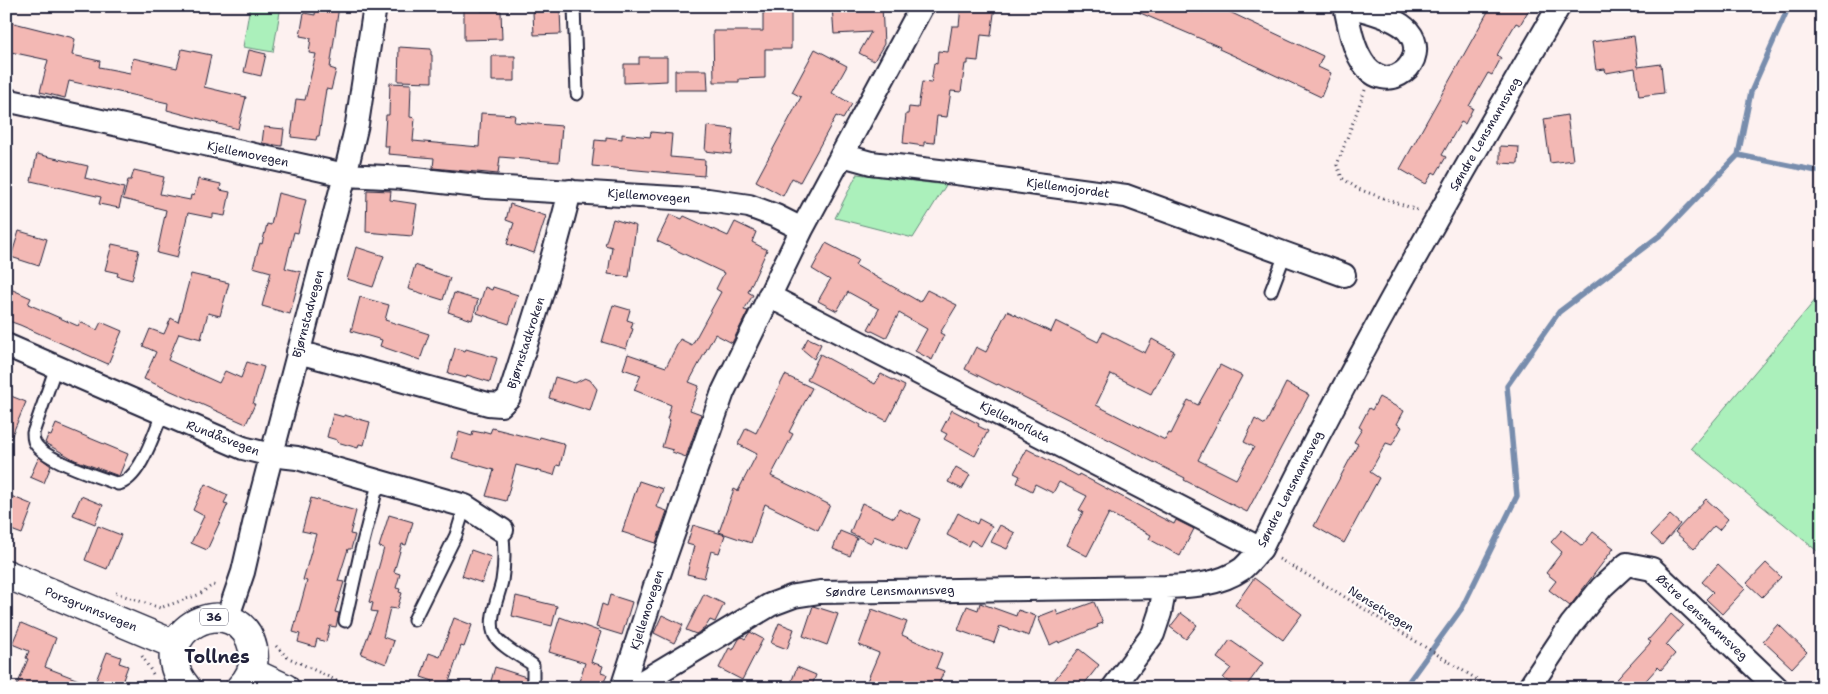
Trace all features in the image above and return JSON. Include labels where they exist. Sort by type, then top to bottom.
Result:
[{"type":"highway","name":"Porsgrunnsvegen","points":[[6,574],[176,645]]},
{"type":"highway","name":"36","points":[[176,645],[190,625],[202,619],[214,617],[227,619],[237,624],[245,632],[254,651],[254,662],[246,680],[285,688]]},
{"type":"highway","points":[[176,645],[174,656],[175,668],[180,679],[188,688]]},
{"type":"street","name":"Bjørnstadvegen","points":[[227,619],[243,572],[271,455],[345,175],[357,124],[375,6]]},
{"type":"street","points":[[802,229],[922,6]]},
{"type":"street","points":[[1345,6],[1361,61],[1380,77],[1388,78],[1402,74],[1412,61],[1415,51],[1414,41],[1408,32],[1401,25],[1353,6]]},
{"type":"street","name":"Søndre Lensmannsveg","points":[[632,688],[770,605],[794,596],[820,592],[1197,585],[1221,580],[1242,568],[1261,548],[1350,372],[1559,6]]},
{"type":"street","name":"Kjellemovegen","points":[[6,100],[345,175],[406,178],[487,187],[716,201],[749,206],[776,216],[802,229],[723,392],[657,580],[622,688]]},
{"type":"street","name":"Kjellemojordet","points":[[842,156],[871,163],[1126,196],[1344,276]]},
{"type":"street","name":"Bjørnstadkroken","points":[[298,352],[488,404],[501,405],[509,397],[529,335],[555,252],[570,191]]},
{"type":"street","name":"Kjellemoflata","points":[[769,296],[1261,548]]},
{"type":"street","name":"Rundåsvegen","points":[[6,345],[242,448],[271,455],[297,458],[379,480],[464,506],[502,530]]},
{"type":"street","name":"Østre Lensmannsveg","points":[[1529,688],[1571,625],[1602,588],[1627,564],[1652,569],[1777,688]]},
{"type":"street","points":[[1113,688],[1153,634],[1160,613],[1165,587]]},
{"type":"lane","points":[[574,6],[578,94]]},
{"type":"lane","points":[[1271,291],[1285,254]]},
{"type":"lane","points":[[56,367],[33,433],[34,442],[46,454],[68,465],[118,484],[125,483],[136,473],[162,414]]},
{"type":"lane","points":[[346,621],[360,554],[379,480]]},
{"type":"lane","points":[[414,620],[456,535],[464,506]]},
{"type":"lane","points":[[502,530],[505,550],[502,582],[493,618],[493,633],[499,642],[533,665],[533,688]]},
{"type":"path","points":[[1372,72],[1337,165],[1342,178],[1358,189],[1437,217]]},
{"type":"path","name":"Nensetvegen","points":[[1261,548],[1332,589],[1491,688]]},
{"type":"path","points":[[108,590],[160,608],[189,599],[213,585],[221,587]]},
{"type":"path","points":[[272,641],[287,657],[352,688]]},
{"type":"green space","points":[[250,6],[281,6],[273,52],[243,47]]},
{"type":"green space","points":[[857,174],[946,185],[913,238],[835,218]]},
{"type":"green space","points":[[1822,292],[1822,555],[1691,448]]},
{"type":"building","points":[[316,6],[339,6],[330,68],[336,70],[331,90],[326,89],[319,136],[317,136],[316,140],[291,137],[296,99],[305,100],[316,54],[309,53],[311,38],[300,36],[304,13],[315,15]]},
{"type":"building","points":[[832,6],[882,6],[884,44],[874,61],[859,53],[871,32],[834,34]]},
{"type":"building","points":[[961,6],[995,6],[991,36],[981,35],[978,61],[968,60],[968,64],[965,64],[961,92],[951,91],[947,117],[937,116],[934,143],[924,142],[924,146],[903,143],[906,114],[908,114],[909,107],[918,108],[922,82],[931,83],[934,63],[937,64],[938,51],[948,52],[952,26],[959,26]]},
{"type":"building","points":[[1124,6],[1188,6],[1203,12],[1206,6],[1217,6],[1323,56],[1318,67],[1331,73],[1321,97],[1219,49],[1220,47]]},
{"type":"building","points":[[1491,6],[1531,6],[1520,25],[1516,23],[1497,55],[1501,58],[1492,75],[1488,73],[1469,106],[1473,108],[1465,124],[1461,122],[1442,155],[1446,157],[1436,174],[1433,172],[1426,184],[1400,169]]},
{"type":"building","points":[[481,8],[481,11],[501,11],[502,39],[464,40],[464,9]]},
{"type":"building","points":[[560,11],[561,34],[534,35],[533,12]]},
{"type":"building","points":[[791,12],[791,49],[765,49],[765,78],[739,79],[739,82],[714,82],[713,31],[763,31],[763,13]]},
{"type":"building","points":[[6,21],[75,39],[72,55],[100,61],[99,67],[130,73],[133,58],[177,68],[182,49],[211,55],[204,87],[246,97],[238,129],[167,110],[168,103],[69,81],[65,98],[40,92],[48,60],[6,51]]},
{"type":"building","points":[[1634,36],[1638,67],[1661,64],[1664,93],[1639,96],[1635,68],[1606,73],[1605,69],[1596,70],[1592,42]]},
{"type":"building","points":[[399,47],[431,49],[432,82],[398,81]]},
{"type":"building","points":[[815,49],[847,66],[832,93],[852,104],[843,119],[836,116],[800,182],[792,178],[783,196],[756,181],[801,97],[792,92]]},
{"type":"building","points":[[249,50],[266,54],[261,76],[244,72]]},
{"type":"building","points":[[492,56],[515,56],[515,81],[492,81]]},
{"type":"building","points":[[639,57],[667,57],[667,81],[624,83],[624,64],[639,64]]},
{"type":"building","points":[[675,70],[707,70],[708,90],[675,90]]},
{"type":"building","points":[[390,83],[411,84],[410,117],[415,118],[413,141],[479,147],[481,113],[515,115],[514,122],[562,126],[559,162],[500,157],[498,174],[433,168],[434,158],[388,154],[389,146],[384,146],[386,115],[389,115]]},
{"type":"building","points":[[1567,115],[1573,160],[1550,163],[1544,119]]},
{"type":"building","points":[[707,126],[733,129],[731,154],[705,151]]},
{"type":"building","points":[[264,127],[284,129],[282,146],[262,143]]},
{"type":"building","points":[[651,132],[672,134],[670,157],[705,160],[704,176],[592,166],[595,140],[606,141],[606,137],[622,139],[622,134],[650,137]]},
{"type":"building","points":[[1500,146],[1519,147],[1518,164],[1500,163]]},
{"type":"building","points":[[37,154],[88,166],[85,178],[124,188],[119,208],[99,204],[101,197],[31,181]]},
{"type":"building","points":[[134,170],[164,177],[160,194],[190,200],[191,195],[194,196],[198,179],[221,184],[220,190],[230,192],[225,216],[213,214],[213,218],[188,213],[177,258],[157,253],[166,210],[123,199],[128,180],[131,180]]},
{"type":"building","points":[[367,190],[391,191],[390,200],[417,204],[412,236],[366,232]]},
{"type":"building","points":[[278,193],[306,200],[298,233],[294,232],[285,268],[301,272],[290,314],[262,306],[271,272],[253,267],[267,224],[271,225]]},
{"type":"building","points":[[510,204],[546,216],[534,253],[507,244],[514,223],[506,220]]},
{"type":"building","points":[[670,214],[682,219],[684,216],[728,236],[735,222],[756,232],[752,242],[767,250],[748,292],[753,295],[744,310],[748,311],[732,343],[715,334],[689,382],[699,386],[690,410],[701,414],[686,457],[662,447],[670,420],[667,419],[671,405],[634,390],[641,375],[623,369],[628,354],[666,367],[680,339],[692,345],[721,292],[716,289],[724,273],[657,241]]},
{"type":"building","points":[[613,219],[636,226],[629,277],[608,274],[612,247],[605,245]]},
{"type":"building","points":[[19,231],[47,239],[39,266],[11,257]]},
{"type":"building","points":[[826,243],[858,260],[855,265],[920,302],[927,290],[957,305],[940,333],[944,335],[932,360],[915,351],[927,329],[899,313],[886,338],[868,329],[879,309],[848,292],[837,311],[818,301],[830,280],[812,269]]},
{"type":"building","points":[[112,244],[139,250],[132,280],[117,276],[118,273],[105,270]]},
{"type":"building","points":[[356,247],[384,256],[373,287],[347,279]]},
{"type":"building","points":[[415,265],[450,278],[443,300],[408,289]]},
{"type":"building","points":[[191,274],[229,283],[220,316],[208,313],[201,339],[179,333],[168,360],[219,383],[225,371],[241,378],[247,362],[264,367],[253,404],[255,404],[246,424],[144,379],[156,352],[143,346],[150,329],[164,334],[171,318],[178,322]]},
{"type":"building","points":[[6,287],[31,298],[28,304],[78,326],[80,322],[97,330],[101,322],[122,331],[108,364],[6,320]]},
{"type":"building","points":[[485,287],[492,290],[493,287],[518,295],[509,324],[477,313]]},
{"type":"building","points":[[454,293],[478,300],[472,320],[448,312]]},
{"type":"building","points":[[360,297],[389,305],[385,320],[429,334],[420,360],[380,346],[382,340],[351,331]]},
{"type":"building","points":[[613,305],[630,310],[627,320],[633,322],[631,328],[633,329],[626,349],[602,342]]},
{"type":"building","points":[[1007,311],[1051,332],[1056,321],[1098,342],[1103,332],[1145,353],[1152,339],[1174,351],[1151,394],[1111,374],[1096,405],[1165,440],[1169,433],[1171,434],[1188,400],[1198,405],[1220,365],[1242,376],[1198,460],[1236,479],[1254,447],[1244,442],[1255,419],[1265,425],[1286,383],[1309,395],[1247,512],[1184,480],[1185,478],[965,369],[976,347],[986,352]]},
{"type":"building","points":[[808,338],[821,344],[814,359],[802,349]]},
{"type":"building","points":[[455,348],[465,351],[466,349],[497,358],[490,382],[467,375],[466,378],[448,373]]},
{"type":"building","points":[[820,354],[875,384],[881,374],[905,386],[887,421],[807,380]]},
{"type":"building","points":[[785,375],[812,388],[789,432],[793,434],[771,476],[830,505],[818,530],[765,504],[751,543],[719,532],[734,489],[738,491],[757,454],[738,444],[746,428],[756,433]]},
{"type":"building","points":[[555,377],[575,383],[585,378],[590,380],[597,389],[590,411],[549,398]]},
{"type":"building","points":[[6,394],[26,402],[6,449]]},
{"type":"building","points":[[1379,397],[1404,411],[1397,424],[1402,427],[1392,445],[1386,443],[1370,472],[1379,478],[1344,543],[1314,526],[1358,444],[1354,442],[1362,429],[1359,427],[1369,408],[1372,410]]},
{"type":"building","points":[[952,410],[979,424],[978,426],[988,431],[975,456],[944,439],[947,434],[941,431]]},
{"type":"building","points":[[333,414],[370,422],[364,445],[359,444],[358,448],[327,437]]},
{"type":"building","points":[[56,424],[128,454],[119,476],[75,460],[45,443],[48,435],[51,436]]},
{"type":"building","points":[[492,428],[539,440],[540,437],[562,443],[565,445],[560,466],[557,465],[554,475],[516,465],[506,501],[486,496],[494,470],[452,458],[459,432],[472,436],[473,431],[490,433]]},
{"type":"building","points":[[1027,449],[1174,524],[1176,520],[1194,529],[1180,556],[1149,539],[1151,535],[1109,513],[1087,556],[1066,545],[1083,512],[1079,510],[1087,496],[1059,482],[1053,493],[1035,484],[1032,491],[1017,483],[1020,476],[1014,473]]},
{"type":"building","points":[[39,457],[51,466],[44,483],[30,477]]},
{"type":"building","points":[[956,467],[970,475],[962,489],[948,482]]},
{"type":"building","points":[[639,481],[663,489],[656,507],[667,511],[656,543],[622,532]]},
{"type":"building","points":[[205,484],[228,495],[224,503],[228,504],[207,550],[191,543],[204,516],[193,510]]},
{"type":"building","points":[[6,494],[33,505],[22,534],[6,528]]},
{"type":"building","points":[[81,496],[103,505],[95,524],[73,515]]},
{"type":"building","points":[[311,498],[356,511],[350,534],[355,535],[351,549],[348,549],[338,581],[344,582],[335,612],[339,613],[336,627],[330,626],[326,642],[317,639],[315,647],[298,642],[300,634],[293,632],[307,581],[303,580],[316,534],[302,531]]},
{"type":"building","points":[[1706,499],[1728,519],[1719,530],[1714,526],[1694,549],[1675,532]]},
{"type":"building","points":[[862,503],[894,518],[899,509],[921,519],[907,550],[874,536],[871,543],[850,533]]},
{"type":"building","points":[[958,513],[977,524],[979,519],[992,526],[981,546],[971,540],[968,546],[947,535]]},
{"type":"building","points":[[389,515],[413,522],[406,545],[402,544],[394,572],[400,574],[396,588],[400,589],[399,592],[402,593],[397,609],[390,608],[383,637],[394,641],[386,664],[361,654],[377,612],[371,611],[373,603],[369,602],[384,548],[379,547]]},
{"type":"building","points":[[1670,515],[1680,524],[1662,545],[1651,535]]},
{"type":"building","points":[[693,525],[725,535],[719,553],[711,551],[704,578],[687,574],[694,546],[687,544]]},
{"type":"building","points":[[1000,525],[1015,533],[1007,549],[991,542]]},
{"type":"building","points":[[98,526],[121,535],[107,569],[85,560]]},
{"type":"building","points":[[1562,530],[1582,546],[1593,532],[1614,548],[1570,606],[1549,590],[1556,581],[1546,573],[1562,552],[1551,542]]},
{"type":"building","points":[[840,531],[857,538],[850,556],[833,549]]},
{"type":"building","points":[[471,550],[491,557],[482,583],[462,576]]},
{"type":"building","points":[[1766,563],[1781,577],[1762,597],[1747,583]]},
{"type":"building","points":[[1718,564],[1745,589],[1722,614],[1706,599],[1713,592],[1702,582]]},
{"type":"building","points":[[1254,578],[1302,614],[1283,640],[1235,605]]},
{"type":"building","points":[[704,594],[724,604],[715,622],[710,620],[705,628],[696,634],[686,630]]},
{"type":"building","points":[[610,595],[632,602],[622,635],[596,627],[602,604],[607,606]]},
{"type":"building","points":[[516,596],[557,606],[552,626],[512,616]]},
{"type":"building","points":[[1094,602],[1103,623],[1097,625],[1098,627],[1050,645],[1038,617],[1056,610],[1058,615]]},
{"type":"building","points":[[980,603],[1016,616],[1018,610],[1036,616],[1029,636],[1000,626],[994,643],[958,630],[967,606],[978,610]]},
{"type":"building","points":[[813,606],[838,614],[827,645],[803,636]]},
{"type":"building","points":[[872,609],[907,622],[902,635],[942,653],[936,668],[944,671],[937,688],[864,688],[879,653],[859,645]]},
{"type":"building","points":[[1181,613],[1197,625],[1186,639],[1170,627]]},
{"type":"building","points":[[1671,614],[1683,625],[1666,645],[1675,654],[1661,670],[1658,667],[1639,688],[1609,688],[1651,642],[1648,640]]},
{"type":"building","points":[[662,615],[683,625],[674,643],[654,633]]},
{"type":"building","points":[[560,617],[601,632],[591,662],[603,666],[601,672],[607,674],[602,688],[577,688],[585,663],[549,652]]},
{"type":"building","points":[[454,618],[472,625],[464,647],[461,646],[447,688],[441,688],[432,685],[433,681],[421,677],[429,653],[440,657]]},
{"type":"building","points":[[21,623],[56,638],[45,667],[94,686],[107,652],[121,657],[119,663],[128,666],[120,688],[16,688],[28,659],[26,658],[29,651],[12,644]]},
{"type":"building","points":[[779,623],[794,629],[787,649],[771,643]]},
{"type":"building","points":[[1778,624],[1807,652],[1792,668],[1763,641]]},
{"type":"building","points":[[750,632],[763,639],[742,680],[719,668],[729,648],[733,650],[739,639],[742,637],[745,639]]},
{"type":"building","points":[[1230,640],[1263,663],[1245,688],[1237,688],[1223,678],[1231,668],[1217,658]]},
{"type":"building","points":[[1079,649],[1099,665],[1081,688],[1048,688]]},
{"type":"building","points":[[495,667],[526,677],[526,688],[489,688]]},
{"type":"building","points":[[797,667],[816,675],[811,688],[789,688]]},
{"type":"waterway","points":[[1404,688],[1462,608],[1517,496],[1507,386],[1559,312],[1663,233],[1738,155],[1751,92],[1789,6]]},
{"type":"waterway","points":[[1738,155],[1822,172]]},
{"type":"district","name":"Tollnes","points":[[217,657]]}]
